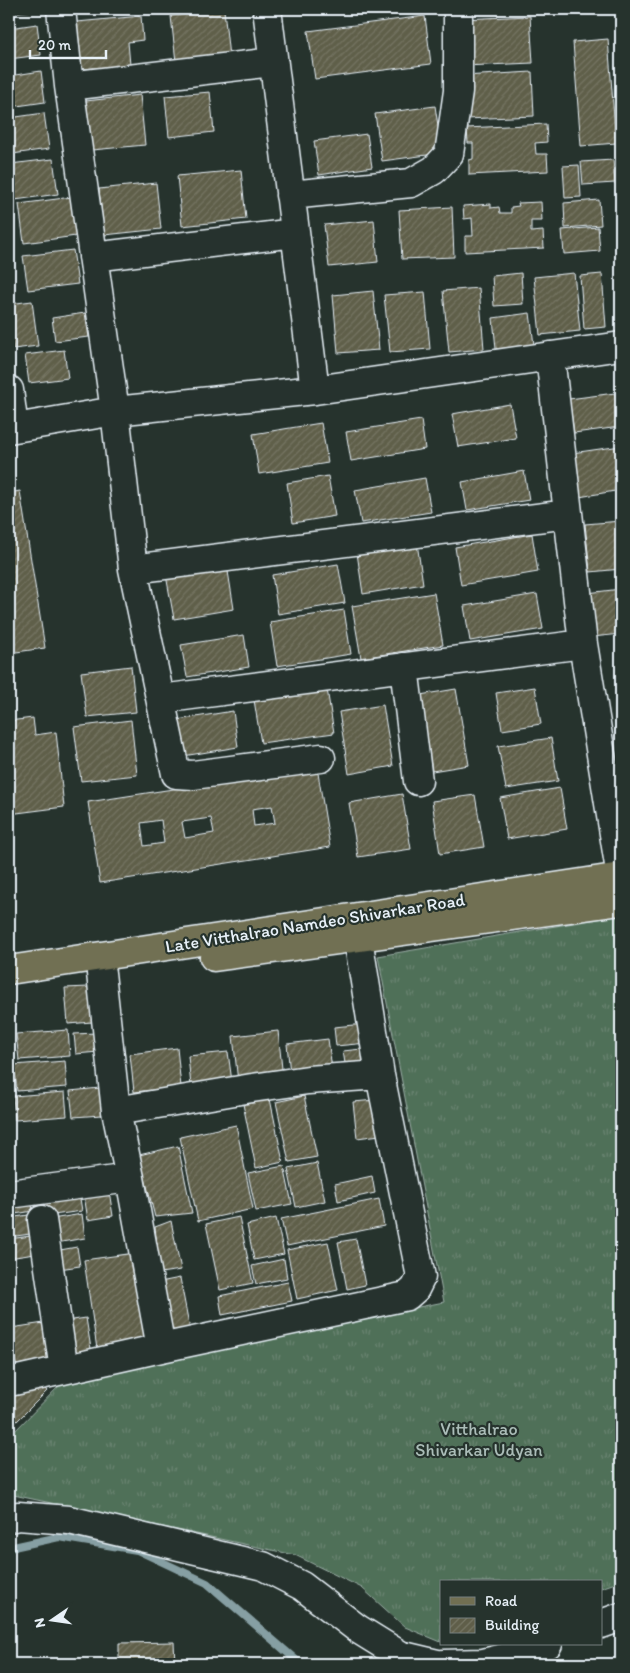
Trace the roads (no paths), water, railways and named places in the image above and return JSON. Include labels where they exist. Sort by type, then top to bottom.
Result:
[{"type":"main road","name":"Late Vitthalrao Namdeo Shivarkar Road","points":[[9,970],[621,876]]},
{"type":"main road","name":"Late Vitthalrao Namdeo Shivarkar Road","points":[[9,988],[101,973],[621,902]]},
{"type":"street","points":[[61,9],[69,86],[115,411],[133,569],[176,774],[202,774],[322,758]]},
{"type":"street","points":[[266,9],[315,390]]},
{"type":"street","points":[[290,195],[412,183],[434,170],[449,154],[458,92],[458,9]]},
{"type":"street","points":[[69,86],[273,62]]},
{"type":"street","points":[[93,257],[295,233]]},
{"type":"street","points":[[9,390],[11,428],[115,411],[315,390],[621,346]]},
{"type":"street","points":[[550,356],[583,644],[621,876]]},
{"type":"street","points":[[133,569],[568,514]]},
{"type":"street","points":[[161,698],[583,644]]},
{"type":"street","points":[[404,667],[418,781]]},
{"type":"street","points":[[9,1382],[407,1296],[416,1289],[421,1277],[380,1075],[358,938]]},
{"type":"street","points":[[101,973],[116,1111],[161,1348]]},
{"type":"street","points":[[116,1111],[261,1086],[308,1080],[380,1075]]},
{"type":"street","points":[[9,1194],[130,1178]]},
{"type":"street","points":[[42,1220],[64,1370]]},
{"type":"street","points":[[9,1518],[18,1516],[69,1520],[263,1566],[302,1586],[358,1629],[400,1655],[438,1664]]},
{"type":"street","points":[[602,1624],[621,1617]]},
{"type":"street","points":[[443,1664],[484,1663],[528,1652],[543,1646]]},
{"type":"waterway","points":[[9,1548],[59,1537],[137,1550],[207,1583],[302,1664]]},
{"type":"park label","name":"Vitthalrao Shivarkar Udyan","points":[[479,1439]]}]
